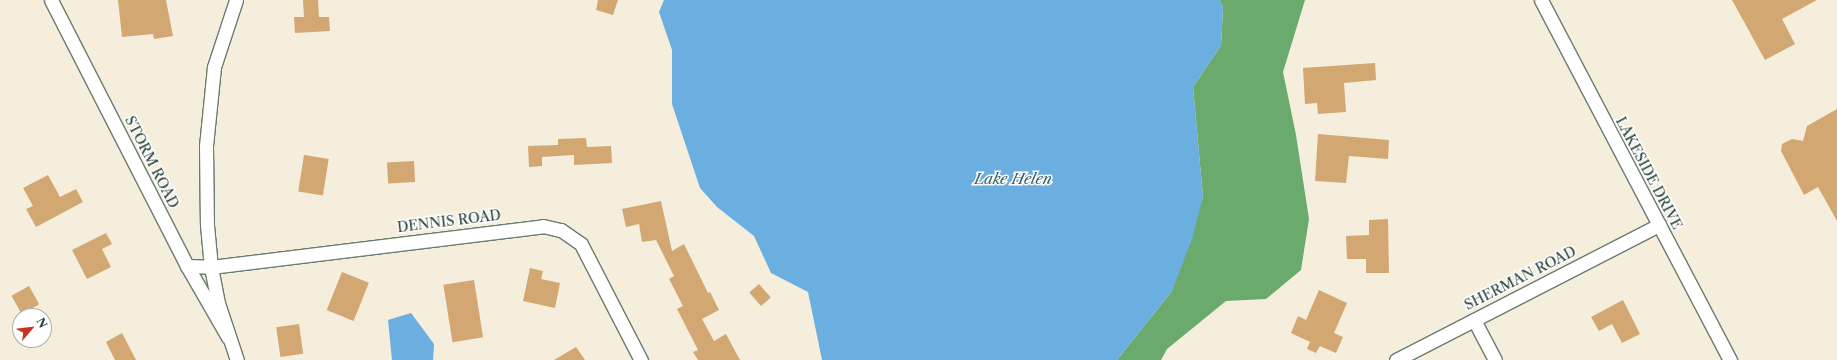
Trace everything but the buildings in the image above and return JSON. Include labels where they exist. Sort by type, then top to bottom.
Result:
[{"type":"street","name":"STORM ROAD","points":[[51,0],[187,266],[228,337]]},
{"type":"street","points":[[236,0],[214,67],[206,146],[207,225],[211,267],[218,303],[228,337],[237,360]]},
{"type":"street","name":"LAKESIDE DRIVE","points":[[1541,0],[1730,360]]},
{"type":"street","name":"SHERMAN ROAD","points":[[1396,360],[1659,225]]},
{"type":"street","name":"DENNIS ROAD","points":[[187,266],[211,267],[543,226],[561,230],[581,244],[641,360]]},
{"type":"street","points":[[1474,320],[1495,360]]},
{"type":"green space","points":[[1220,0],[1305,0],[1283,72],[1296,135],[1309,219],[1301,270],[1266,299],[1226,301],[1167,349],[1161,360],[1117,360],[1172,291],[1203,197],[1193,87],[1221,45],[1223,8]]},
{"type":"water","name":"Lake Helen","points":[[664,0],[1220,0],[1223,8],[1221,45],[1193,87],[1203,197],[1192,239],[1172,291],[1117,360],[822,360],[808,292],[771,273],[754,236],[717,207],[700,188],[672,104],[672,50],[659,12]]},
{"type":"water","points":[[411,313],[434,344],[433,360],[392,360],[388,320]]}]
